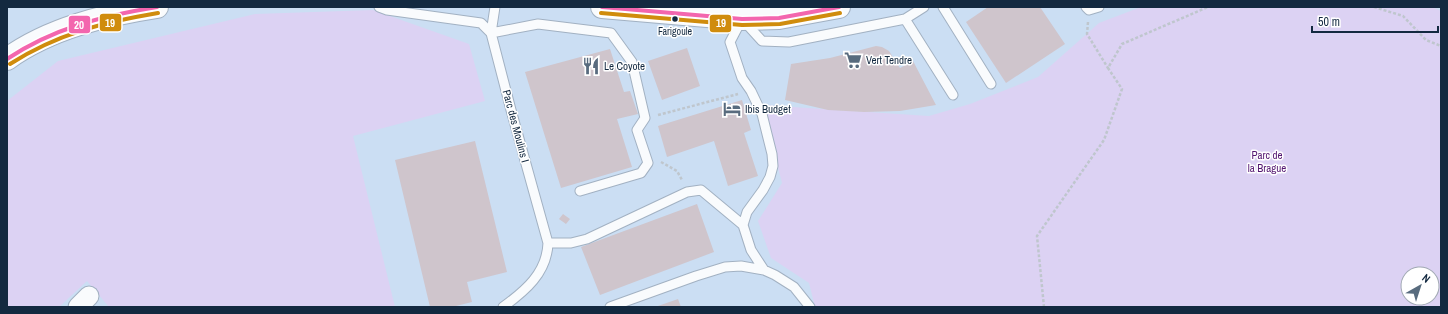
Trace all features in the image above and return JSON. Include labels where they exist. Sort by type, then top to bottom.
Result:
[{"type":"main road","points":[[7,59],[59,31],[129,11],[157,7]]},
{"type":"main road","points":[[602,7],[742,19],[779,18],[839,7]]},
{"type":"lane","points":[[379,7],[387,10],[481,23],[491,33],[538,24],[611,33],[632,62],[645,118],[637,130],[648,163],[641,173],[580,191]]},
{"type":"lane","name":"Parc des Moulins I","points":[[495,7],[491,33],[548,243],[545,260],[540,271],[532,282],[503,307]]},
{"type":"lane","points":[[743,225],[747,212],[763,190],[770,177],[773,166],[772,154],[762,114],[751,91],[742,78],[730,42],[742,19],[762,41],[789,42],[905,19],[924,7]]},
{"type":"lane","points":[[943,7],[991,84]]},
{"type":"lane","points":[[1088,9],[1099,7]]},
{"type":"lane","points":[[905,19],[953,95]]},
{"type":"lane","points":[[548,243],[571,243],[587,239],[687,192],[701,190],[743,225],[751,250],[764,270]]},
{"type":"lane","points":[[610,307],[696,276],[726,267],[741,266],[764,270],[776,276],[794,287],[810,307]]},
{"type":"path","points":[[1108,68],[1122,44],[1208,7]]},
{"type":"path","points":[[1374,7],[1403,16],[1426,40],[1441,46]]},
{"type":"path","points":[[1044,307],[1037,236],[1104,140],[1122,89],[1087,34],[1088,9]]},
{"type":"path","points":[[667,112],[751,91]]},
{"type":"path","points":[[648,163],[660,161],[678,171],[687,192]]},
{"type":"shaded area","points":[[7,7],[1441,7],[1441,307],[7,307]]},
{"type":"green space","name":"Parc de la Brague","points":[[1141,7],[1432,7],[1441,11],[1441,307],[815,307],[809,283],[771,258],[758,221],[782,183],[762,105],[929,116],[970,104],[1038,77],[1099,23]]},
{"type":"green space","points":[[373,10],[469,44],[485,101],[353,136],[395,307],[109,307],[87,281],[59,307],[7,307],[7,101],[58,61],[255,14]]},
{"type":"building","points":[[988,7],[1040,7],[1065,44],[1006,83],[966,22]]},
{"type":"building","points":[[876,46],[882,47],[889,51],[900,68],[913,61],[936,105],[900,111],[864,112],[828,110],[785,100],[791,64],[830,58]]},
{"type":"building","points":[[687,48],[700,86],[662,100],[648,61]]},
{"type":"building","points":[[610,49],[624,92],[630,91],[638,114],[617,119],[632,167],[561,188],[525,72]]},
{"type":"building","points":[[742,100],[751,130],[744,133],[758,176],[728,186],[714,141],[667,157],[658,126]]},
{"type":"building","points":[[475,141],[507,272],[467,282],[472,302],[452,307],[430,307],[395,160]]},
{"type":"building","points":[[697,204],[714,252],[600,295],[581,247]]},
{"type":"building","points":[[563,214],[570,219],[566,224],[559,219]]},
{"type":"building","points":[[678,299],[681,307],[655,307]]},
{"type":"transit line","name":"20","points":[[7,59],[25,48],[61,31],[98,19],[157,7]]},
{"type":"transit line","name":"20","points":[[602,7],[742,19],[779,18],[839,7]]},
{"type":"transit line","name":"19","points":[[10,64],[63,37],[100,25],[158,13]]},
{"type":"transit line","name":"19","points":[[601,13],[742,25],[780,24],[840,13]]},
{"type":"place","name":"Farigoule","points":[[675,19]]},
{"type":"place","name":"Vert Tendre","points":[[853,60]]},
{"type":"place","name":"Le Coyote","points":[[591,66]]},
{"type":"place","name":"Ibis Budget","points":[[732,109]]}]
